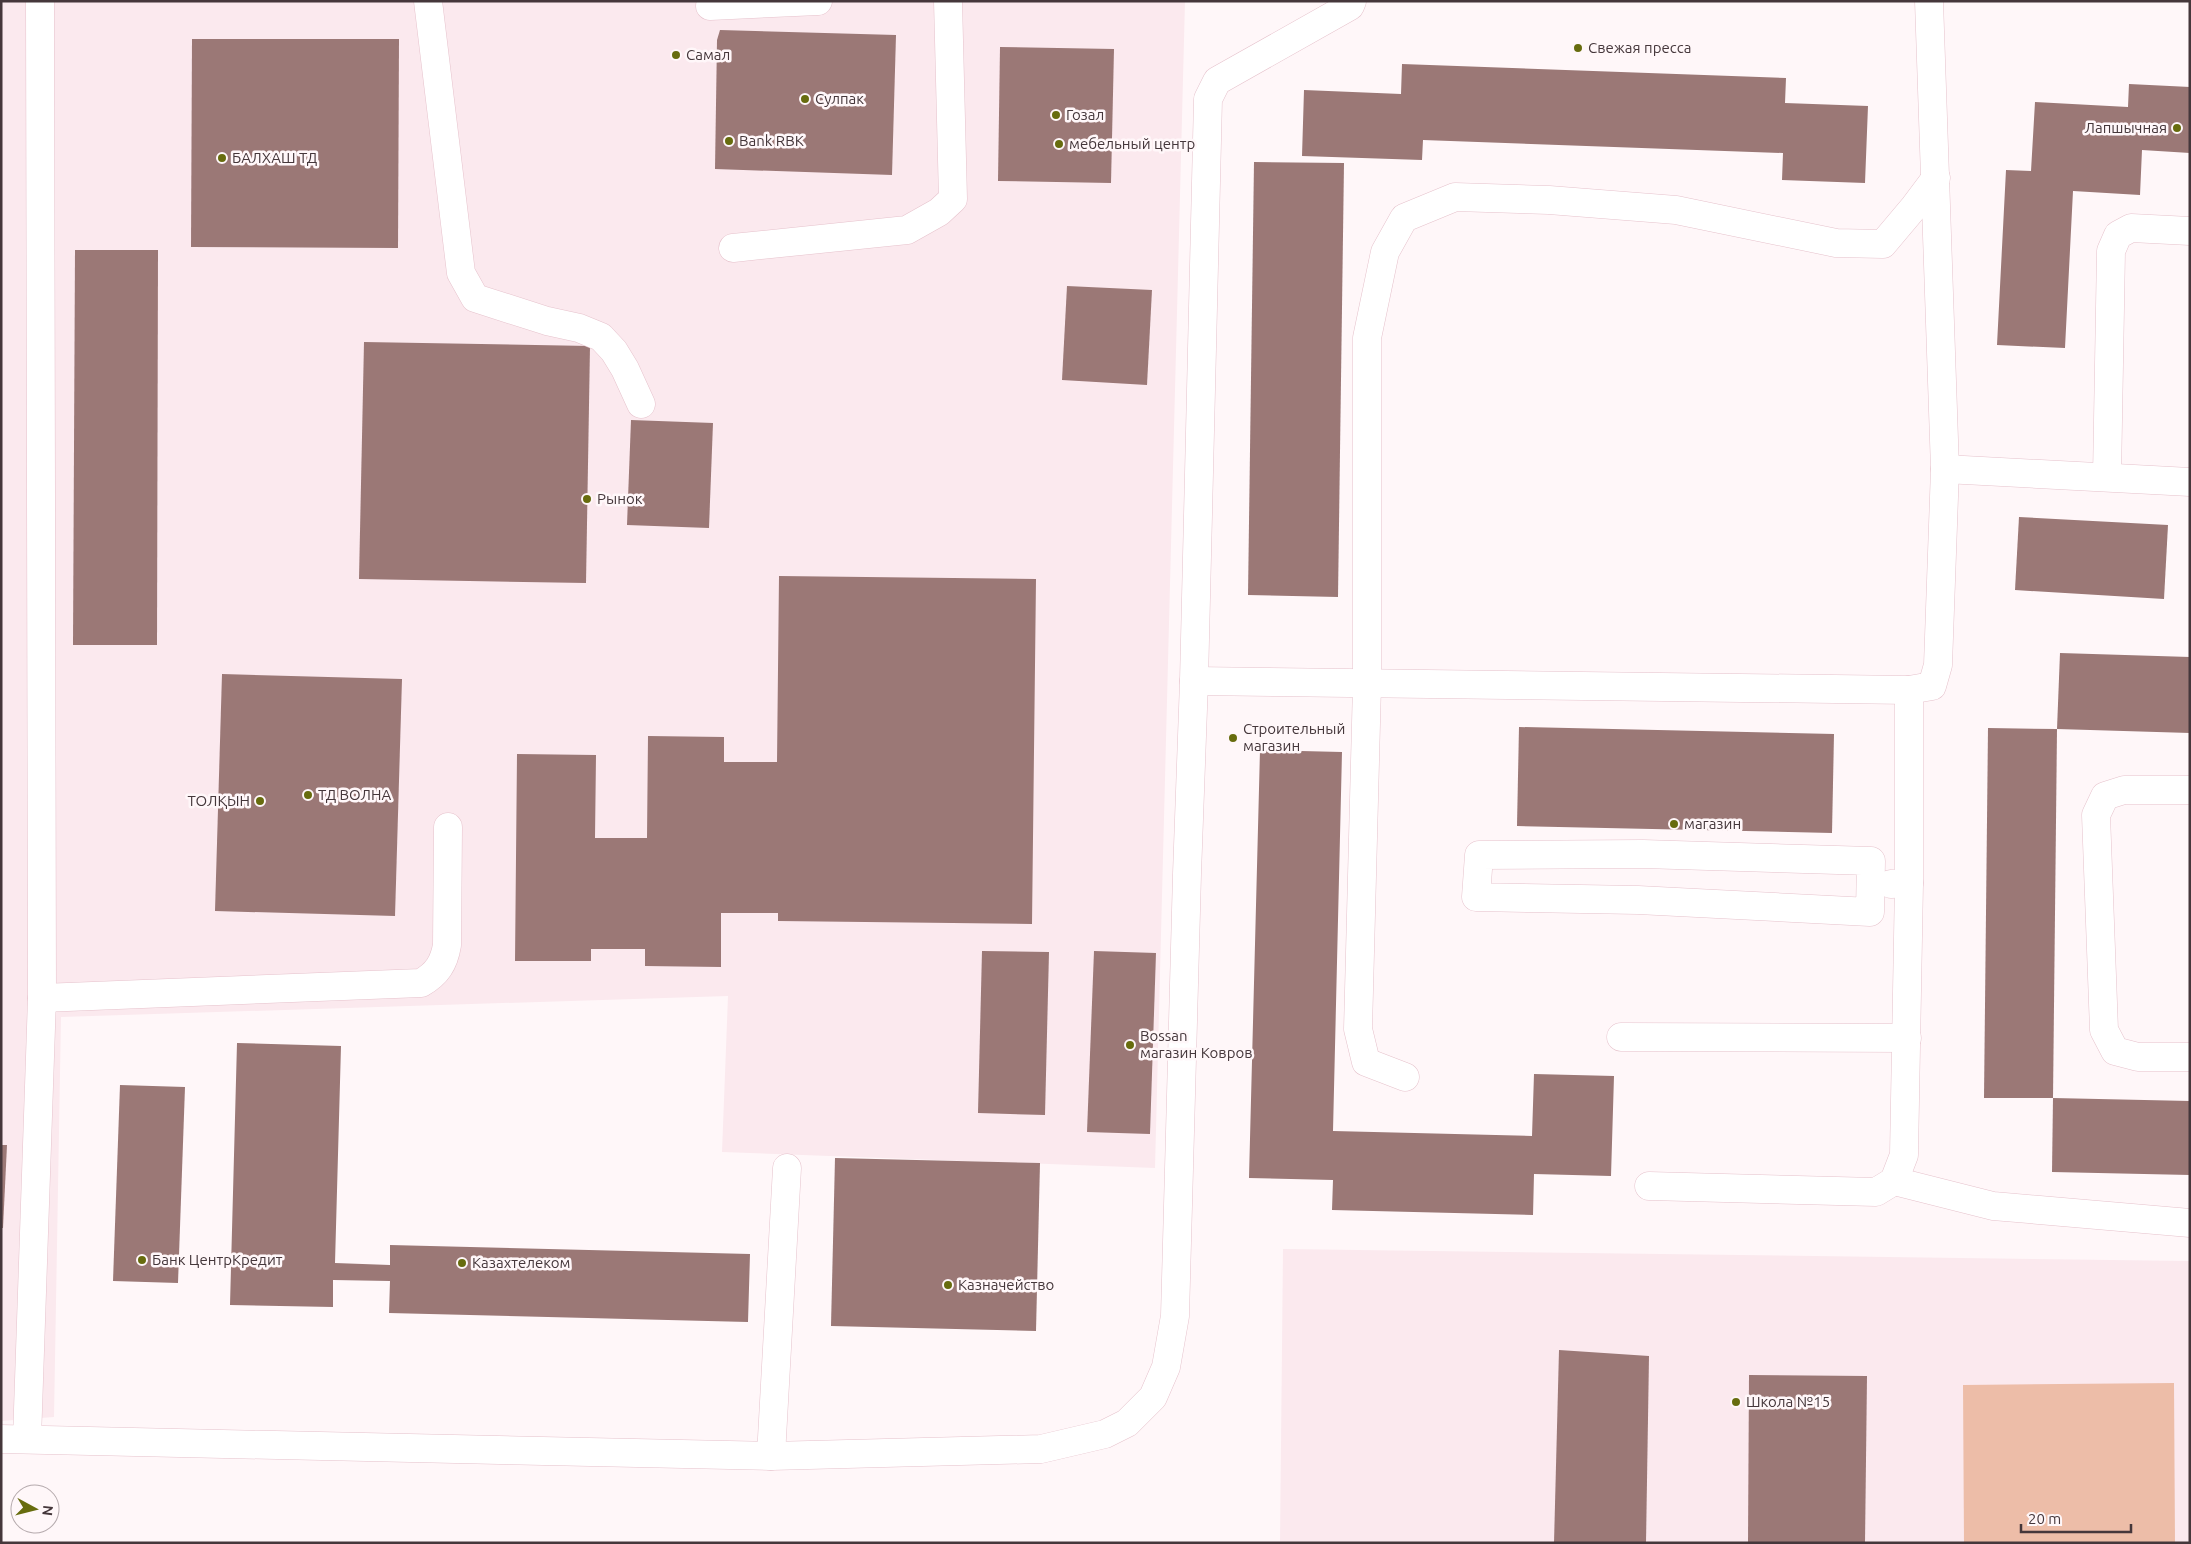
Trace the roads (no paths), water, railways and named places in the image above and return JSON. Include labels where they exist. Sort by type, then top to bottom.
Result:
[{"type":"street","points":[[40,1],[42,998],[14,1439],[771,1456],[1041,1449],[1105,1434],[1127,1422],[1153,1397],[1166,1367],[1175,1316],[1186,874],[1194,681],[1208,100],[1217,81],[1350,6],[1352,1]]},
{"type":"street","points":[[428,1],[461,273],[467,286],[476,298],[547,321],[584,330],[601,337],[625,369],[641,404]]},
{"type":"street","points":[[710,6],[818,1]]},
{"type":"street","points":[[734,248],[907,230],[939,212],[953,199],[948,1]]},
{"type":"street","points":[[1194,681],[1367,685],[1909,690],[1932,686],[1938,665],[1944,469],[1930,1]]},
{"type":"street","points":[[1406,1077],[1366,1062],[1358,1029],[1367,685],[1368,338],[1385,252],[1404,218],[1455,197],[1549,200],[1676,210],[1836,243],[1883,244],[1936,178]]},
{"type":"street","points":[[2107,477],[2111,251],[2118,235],[2132,228],[2190,231]]},
{"type":"street","points":[[1944,469],[2190,482]]},
{"type":"street","points":[[1649,1186],[1876,1192],[1894,1181],[1904,1155],[1909,883],[1909,690]]},
{"type":"street","points":[[2190,790],[2124,790],[2105,796],[2096,815],[2104,1030],[2115,1051],[2138,1057],[2190,1057]]},
{"type":"street","points":[[42,998],[421,983],[433,976],[445,957],[447,945],[448,827]]},
{"type":"street","points":[[1643,854],[1871,861],[1871,885],[1870,912],[1638,900],[1476,897],[1479,855],[1643,854]]},
{"type":"street","points":[[1871,885],[1909,883]]},
{"type":"street","points":[[1620,1037],[1907,1038]]},
{"type":"street","points":[[771,1456],[787,1168]]},
{"type":"street","points":[[1894,1181],[1993,1206],[2190,1223]]},
{"type":"place","name":"Свежая пресса","points":[[1578,48]]},
{"type":"place","name":"Самал","points":[[676,55]]},
{"type":"place","name":"Сулпак","points":[[805,99]]},
{"type":"place","name":"Гозал","points":[[1056,115]]},
{"type":"place","name":"Лапшычная","points":[[2177,128]]},
{"type":"place","name":"Bank RBK","points":[[729,141]]},
{"type":"place","name":"мебельный центр","points":[[1059,144]]},
{"type":"place","name":"БАЛХАШ ТД","points":[[222,158]]},
{"type":"place","name":"Рынок","points":[[587,499]]},
{"type":"place","name":"Строительный магазин","points":[[1233,738]]},
{"type":"place","name":"ТД ВОЛНА","points":[[308,795]]},
{"type":"place","name":"ТОЛҚЫН","points":[[260,801]]},
{"type":"place","name":"магазин","points":[[1674,824]]},
{"type":"place","name":"Bossan магазин Ковров","points":[[1130,1045]]},
{"type":"place","name":"Банк ЦентрКредит","points":[[142,1260]]},
{"type":"place","name":"Казахтелеком","points":[[462,1263]]},
{"type":"place","name":"Казначейство","points":[[948,1285]]},
{"type":"place","name":"Школа №15","points":[[1736,1402]]}]
